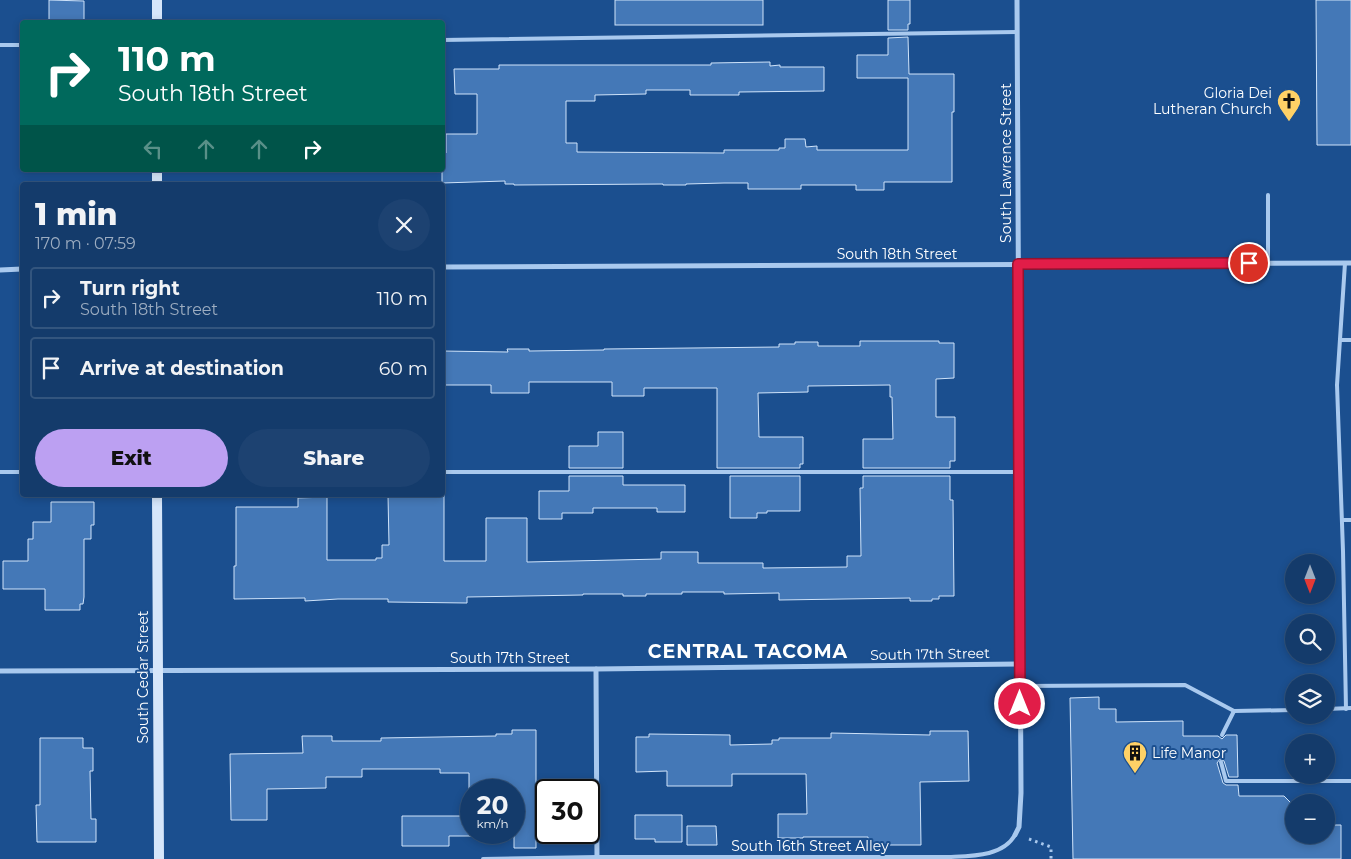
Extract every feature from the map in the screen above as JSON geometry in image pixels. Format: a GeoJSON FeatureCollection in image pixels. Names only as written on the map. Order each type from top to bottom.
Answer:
{"type":"FeatureCollection","features":[{"type":"Feature","properties":{"kind":"main road"},"geometry":{"type":"LineString","coordinates":[[157,0],[157,20]]}},
{"type":"Feature","properties":{"kind":"main road","name":"South Cedar Street"},"geometry":{"type":"LineString","coordinates":[[157,497],[159,859]]}},
{"type":"Feature","properties":{"kind":"street","name":"South Lawrence Street"},"geometry":{"type":"LineString","coordinates":[[1015,835],[1019,827],[1021,793],[1017,0]]}},
{"type":"Feature","properties":{"kind":"street","name":"South 18th Street"},"geometry":{"type":"LineString","coordinates":[[445,267],[1348,263]]}},
{"type":"Feature","properties":{"kind":"street"},"geometry":{"type":"LineString","coordinates":[[0,270],[20,270]]}},
{"type":"Feature","properties":{"kind":"street","name":"South 17th Street"},"geometry":{"type":"LineString","coordinates":[[0,671],[596,669],[1020,664]]}},
{"type":"Feature","properties":{"kind":"street"},"geometry":{"type":"LineString","coordinates":[[596,669],[597,858]]}},
{"type":"Feature","properties":{"kind":"lane"},"geometry":{"type":"LineString","coordinates":[[445,40],[1017,32]]}},
{"type":"Feature","properties":{"kind":"lane"},"geometry":{"type":"LineString","coordinates":[[0,45],[20,45]]}},
{"type":"Feature","properties":{"kind":"lane"},"geometry":{"type":"LineString","coordinates":[[1268,195],[1268,263]]}},
{"type":"Feature","properties":{"kind":"lane"},"geometry":{"type":"LineString","coordinates":[[1335,709],[1348,709],[1337,385],[1348,263]]}},
{"type":"Feature","properties":{"kind":"lane"},"geometry":{"type":"LineString","coordinates":[[1340,340],[1351,340]]}},
{"type":"Feature","properties":{"kind":"lane"},"geometry":{"type":"LineString","coordinates":[[0,472],[20,472]]}},
{"type":"Feature","properties":{"kind":"lane"},"geometry":{"type":"LineString","coordinates":[[445,472],[1019,472]]}},
{"type":"Feature","properties":{"kind":"lane"},"geometry":{"type":"LineString","coordinates":[[1342,520],[1351,520]]}},
{"type":"Feature","properties":{"kind":"lane"},"geometry":{"type":"LineString","coordinates":[[1020,686],[1185,685],[1234,711],[1285,710]]}},
{"type":"Feature","properties":{"kind":"lane"},"geometry":{"type":"LineString","coordinates":[[1222,736],[1234,711]]}},
{"type":"Feature","properties":{"kind":"lane"},"geometry":{"type":"LineString","coordinates":[[1221,762],[1226,781],[1351,780]]}},
{"type":"Feature","properties":{"kind":"lane","name":"South 16th Street Alley"},"geometry":{"type":"LineString","coordinates":[[483,859],[970,857],[991,853],[1006,847],[1015,835]]}},
{"type":"Feature","properties":{"kind":"path"},"geometry":{"type":"LineString","coordinates":[[1015,835],[1051,847],[1051,859]]}},
{"type":"Feature","properties":{"kind":"building"},"geometry":{"type":"Polygon","coordinates":[[[49,0],[84,1],[84,20],[49,20],[49,0]]]}},
{"type":"Feature","properties":{"kind":"building"},"geometry":{"type":"Polygon","coordinates":[[[615,0],[763,0],[763,25],[615,25],[615,0]]]}},
{"type":"Feature","properties":{"kind":"building"},"geometry":{"type":"Polygon","coordinates":[[[888,0],[910,0],[910,24],[908,24],[908,30],[888,30],[888,0]]]}},
{"type":"Feature","properties":{"kind":"building"},"geometry":{"type":"Polygon","coordinates":[[[1316,0],[1351,0],[1351,145],[1317,145],[1316,0]]]}},
{"type":"Feature","properties":{"kind":"building"},"geometry":{"type":"Polygon","coordinates":[[[908,37],[909,74],[954,74],[952,182],[884,182],[884,190],[856,190],[856,185],[801,185],[801,189],[748,189],[748,183],[514,185],[505,184],[505,181],[442,182],[442,172],[445,172],[446,134],[477,134],[477,94],[455,94],[454,69],[499,69],[499,65],[711,65],[711,63],[770,62],[770,66],[780,65],[780,67],[824,67],[824,91],[739,92],[739,95],[690,95],[690,90],[646,90],[646,94],[595,95],[595,101],[566,101],[566,143],[577,143],[577,152],[724,153],[724,150],[779,150],[779,148],[785,148],[785,139],[805,139],[806,147],[817,146],[817,150],[908,150],[908,78],[857,78],[857,55],[888,55],[888,38],[908,37]]]}},
{"type":"Feature","properties":{"kind":"building"},"geometry":{"type":"Polygon","coordinates":[[[860,341],[939,341],[939,343],[954,343],[954,378],[936,379],[936,417],[955,417],[955,461],[950,461],[950,468],[863,468],[863,439],[893,439],[890,385],[808,386],[808,392],[758,393],[759,437],[803,437],[803,464],[800,464],[800,468],[717,468],[717,388],[644,388],[644,396],[612,396],[612,382],[529,382],[529,393],[491,393],[491,385],[445,385],[445,351],[508,352],[507,349],[529,349],[529,351],[779,347],[779,344],[795,344],[795,342],[818,342],[818,346],[860,346],[860,341]]]}},
{"type":"Feature","properties":{"kind":"building"},"geometry":{"type":"Polygon","coordinates":[[[598,432],[623,432],[623,468],[569,468],[569,446],[598,446],[598,432]]]}},
{"type":"Feature","properties":{"kind":"building"},"geometry":{"type":"Polygon","coordinates":[[[569,476],[623,476],[623,485],[685,485],[685,512],[657,512],[657,508],[593,508],[593,513],[562,513],[562,519],[539,519],[539,491],[569,491],[569,476]]]}},
{"type":"Feature","properties":{"kind":"building"},"geometry":{"type":"Polygon","coordinates":[[[730,476],[800,476],[800,511],[767,511],[767,513],[757,513],[757,518],[730,518],[730,476]]]}},
{"type":"Feature","properties":{"kind":"building"},"geometry":{"type":"Polygon","coordinates":[[[863,476],[950,476],[950,500],[953,500],[954,596],[939,596],[939,599],[932,599],[932,601],[910,601],[910,598],[779,600],[779,593],[724,594],[724,592],[682,592],[682,594],[646,594],[646,596],[583,594],[467,597],[467,603],[388,602],[388,599],[305,601],[305,598],[234,599],[236,507],[298,507],[298,498],[327,497],[327,560],[376,560],[376,558],[382,558],[382,545],[389,545],[388,497],[444,497],[444,561],[486,561],[486,518],[527,518],[527,562],[661,559],[661,552],[698,552],[698,563],[763,563],[763,568],[847,567],[847,556],[861,556],[860,488],[863,488],[863,476]]]}},
{"type":"Feature","properties":{"kind":"building"},"geometry":{"type":"Polygon","coordinates":[[[51,502],[94,502],[94,525],[91,525],[91,539],[84,539],[84,597],[83,604],[80,604],[80,610],[45,610],[45,589],[3,589],[3,561],[28,561],[28,539],[33,539],[33,522],[51,522],[51,502]]]}},
{"type":"Feature","properties":{"kind":"building","name":"Life Manor"},"geometry":{"type":"Polygon","coordinates":[[[1099,697],[1099,709],[1116,709],[1116,722],[1183,721],[1183,736],[1218,736],[1222,739],[1226,735],[1237,735],[1238,777],[1229,777],[1224,761],[1220,759],[1217,763],[1223,783],[1226,785],[1238,785],[1239,796],[1284,796],[1285,844],[1335,844],[1335,825],[1341,825],[1341,859],[1073,859],[1070,698],[1099,697]]]}},
{"type":"Feature","properties":{"kind":"building"},"geometry":{"type":"Polygon","coordinates":[[[512,730],[536,730],[536,848],[514,848],[514,844],[525,844],[525,779],[469,779],[469,773],[440,773],[440,769],[362,769],[362,777],[326,777],[326,788],[267,789],[267,820],[231,820],[230,754],[303,753],[302,736],[332,736],[332,741],[381,741],[381,738],[496,736],[496,734],[512,734],[512,730]]]}},
{"type":"Feature","properties":{"kind":"building"},"geometry":{"type":"Polygon","coordinates":[[[930,731],[968,731],[969,781],[920,782],[921,845],[868,845],[868,837],[778,838],[778,814],[807,814],[806,774],[732,774],[732,786],[667,786],[667,771],[636,772],[636,737],[649,737],[649,734],[730,735],[730,745],[772,744],[772,740],[779,740],[779,738],[831,738],[831,733],[930,735],[930,731]]]}},
{"type":"Feature","properties":{"kind":"building"},"geometry":{"type":"Polygon","coordinates":[[[40,738],[83,738],[83,748],[93,748],[93,771],[90,771],[91,819],[96,819],[96,842],[37,842],[36,805],[40,805],[40,738]]]}},
{"type":"Feature","properties":{"kind":"building"},"geometry":{"type":"Polygon","coordinates":[[[635,815],[682,815],[682,842],[655,842],[655,839],[635,839],[635,815]]]}},
{"type":"Feature","properties":{"kind":"building"},"geometry":{"type":"Polygon","coordinates":[[[402,816],[460,816],[460,836],[449,836],[449,846],[402,846],[402,816]]]}},
{"type":"Feature","properties":{"kind":"building"},"geometry":{"type":"Polygon","coordinates":[[[687,826],[716,826],[717,845],[687,845],[687,826]]]}},
{"type":"Feature","properties":{"kind":"place","name":"Gloria Dei Lutheran Church"},"geometry":{"type":"Point","coordinates":[1289,122]}},
{"type":"Feature","properties":{"kind":"place","name":"Life Manor"},"geometry":{"type":"Point","coordinates":[1135,774]}},
{"type":"Feature","properties":{"kind":"district","name":"CENTRAL TACOMA"},"geometry":{"type":"Point","coordinates":[748,651]}},
{"type":"Feature","properties":{"kind":"route"},"geometry":{"type":"LineString","coordinates":[[1020,704],[1018,264],[1249,263]]}}]}
